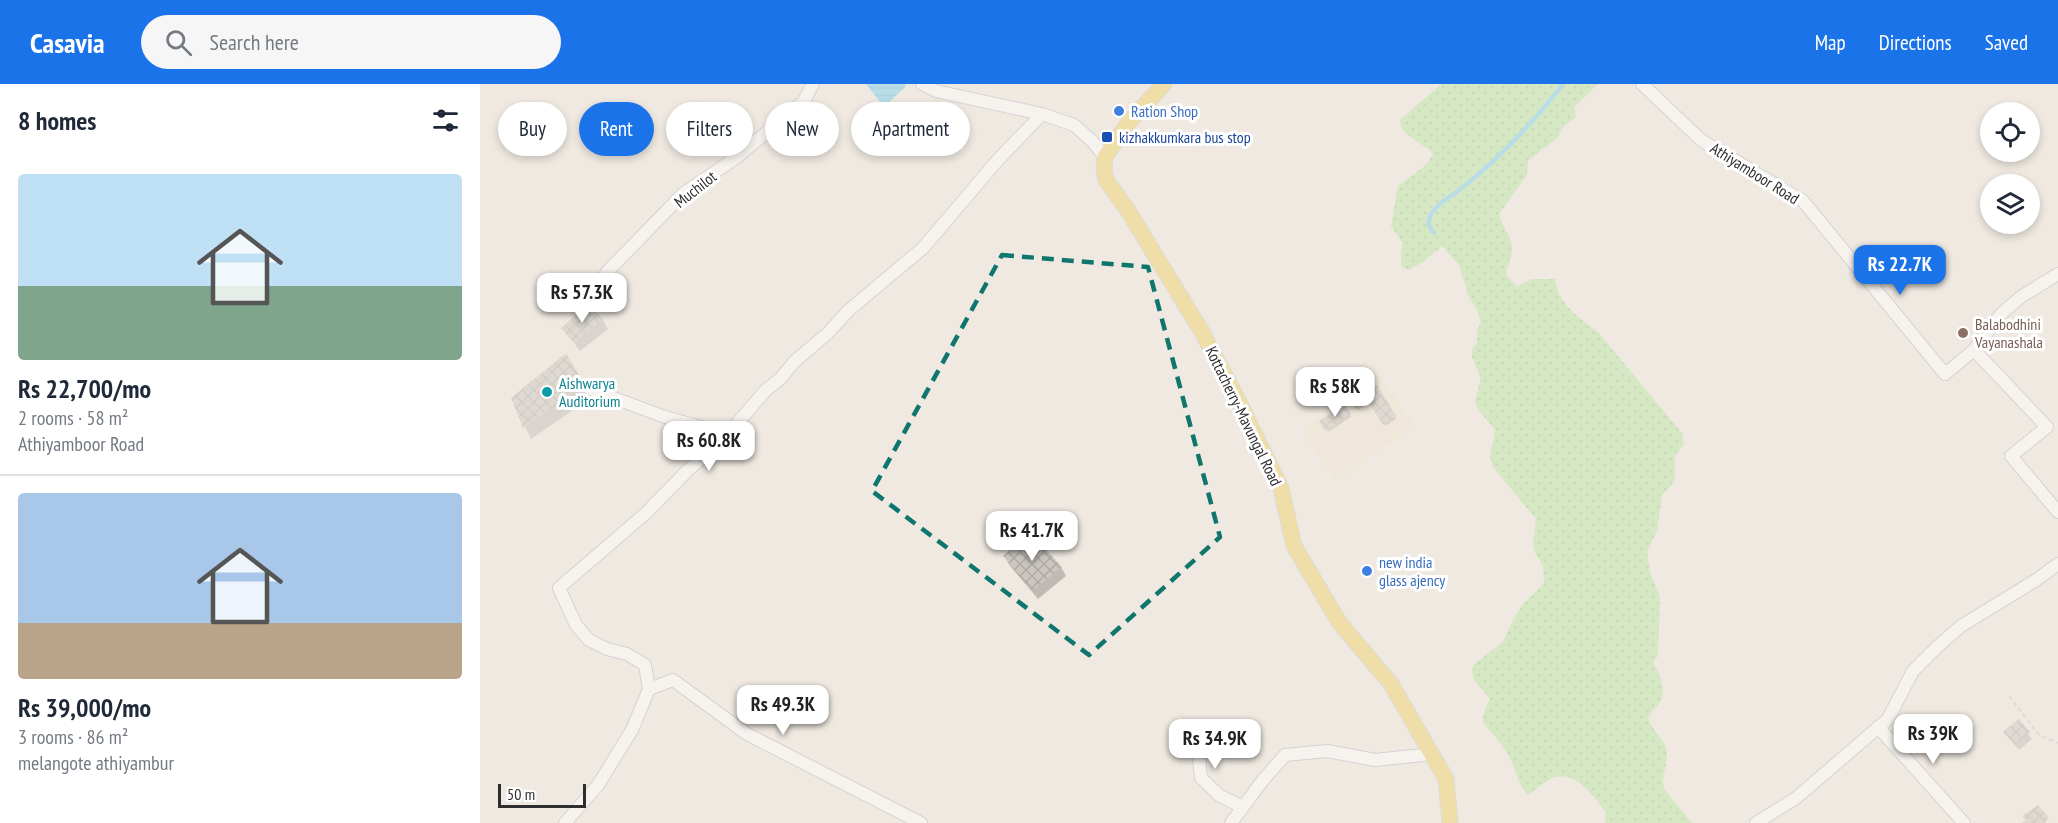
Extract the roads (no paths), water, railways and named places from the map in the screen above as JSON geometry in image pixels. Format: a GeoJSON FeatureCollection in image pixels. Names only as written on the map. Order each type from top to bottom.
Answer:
{"type":"FeatureCollection","features":[{"type":"Feature","properties":{"kind":"main road"},"geometry":{"type":"LineString","coordinates":[[1106,157],[1129,122],[1164,84]]}},
{"type":"Feature","properties":{"kind":"main road","name":"Kottacherry-Mavungal Road"},"geometry":{"type":"LineString","coordinates":[[1106,157],[1104,169],[1106,180],[1127,209],[1202,332],[1281,488],[1294,546],[1339,622],[1391,684],[1446,779],[1450,823]]}},
{"type":"Feature","properties":{"kind":"street","name":"Muchilot"},"geometry":{"type":"LineString","coordinates":[[587,305],[607,272],[684,193],[737,157],[788,115],[804,101],[813,84]]}},
{"type":"Feature","properties":{"kind":"street"},"geometry":{"type":"LineString","coordinates":[[922,84],[936,91],[1042,114],[1074,125],[1106,157]]}},
{"type":"Feature","properties":{"kind":"street","name":"Athiyamboor Road"},"geometry":{"type":"LineString","coordinates":[[1641,84],[1701,140],[1803,201],[1945,374],[1974,350]]}},
{"type":"Feature","properties":{"kind":"street"},"geometry":{"type":"LineString","coordinates":[[565,823],[598,785],[632,730],[649,689],[645,665],[627,654],[608,649],[589,640],[576,625],[559,588],[646,513],[688,470],[722,441],[795,361],[828,333],[849,310],[923,248],[996,162],[1042,114]]}},
{"type":"Feature","properties":{"kind":"street"},"geometry":{"type":"LineString","coordinates":[[2058,274],[2022,296],[2001,314],[1974,350],[2047,427],[2011,456],[2058,512]]}},
{"type":"Feature","properties":{"kind":"street"},"geometry":{"type":"LineString","coordinates":[[590,389],[664,417],[712,430],[722,441]]}},
{"type":"Feature","properties":{"kind":"street"},"geometry":{"type":"LineString","coordinates":[[1756,823],[1796,798],[1888,719],[1912,671],[1961,626],[2058,564]]}},
{"type":"Feature","properties":{"kind":"street"},"geometry":{"type":"LineString","coordinates":[[649,689],[673,680],[747,734],[921,823]]}},
{"type":"Feature","properties":{"kind":"street"},"geometry":{"type":"LineString","coordinates":[[1196,728],[1201,778],[1220,796],[1243,807]]}},
{"type":"Feature","properties":{"kind":"street"},"geometry":{"type":"LineString","coordinates":[[1878,728],[1964,823]]}},
{"type":"Feature","properties":{"kind":"street"},"geometry":{"type":"LineString","coordinates":[[1231,823],[1285,755],[1327,752],[1375,760],[1432,754]]}},
{"type":"Feature","properties":{"kind":"water"},"geometry":{"type":"Polygon","coordinates":[[[866,84],[904,84],[906,86],[889,102],[880,102],[866,84]]]}},
{"type":"Feature","properties":{"kind":"waterway"},"geometry":{"type":"LineString","coordinates":[[1434,233],[1429,222],[1437,207],[1501,154],[1563,84]]}},
{"type":"Feature","properties":{"kind":"place","name":"Ration Shop"},"geometry":{"type":"Point","coordinates":[1119,111]}},
{"type":"Feature","properties":{"kind":"place","name":"kizhakkumkara bus stop"},"geometry":{"type":"Point","coordinates":[1107,137]}},
{"type":"Feature","properties":{"kind":"place","name":"Balabodhini Vayanashala"},"geometry":{"type":"Point","coordinates":[1963,333]}},
{"type":"Feature","properties":{"kind":"place","name":"Aishwarya Auditorium"},"geometry":{"type":"Point","coordinates":[547,392]}},
{"type":"Feature","properties":{"kind":"place","name":"new india glass ajency"},"geometry":{"type":"Point","coordinates":[1367,571]}}]}
